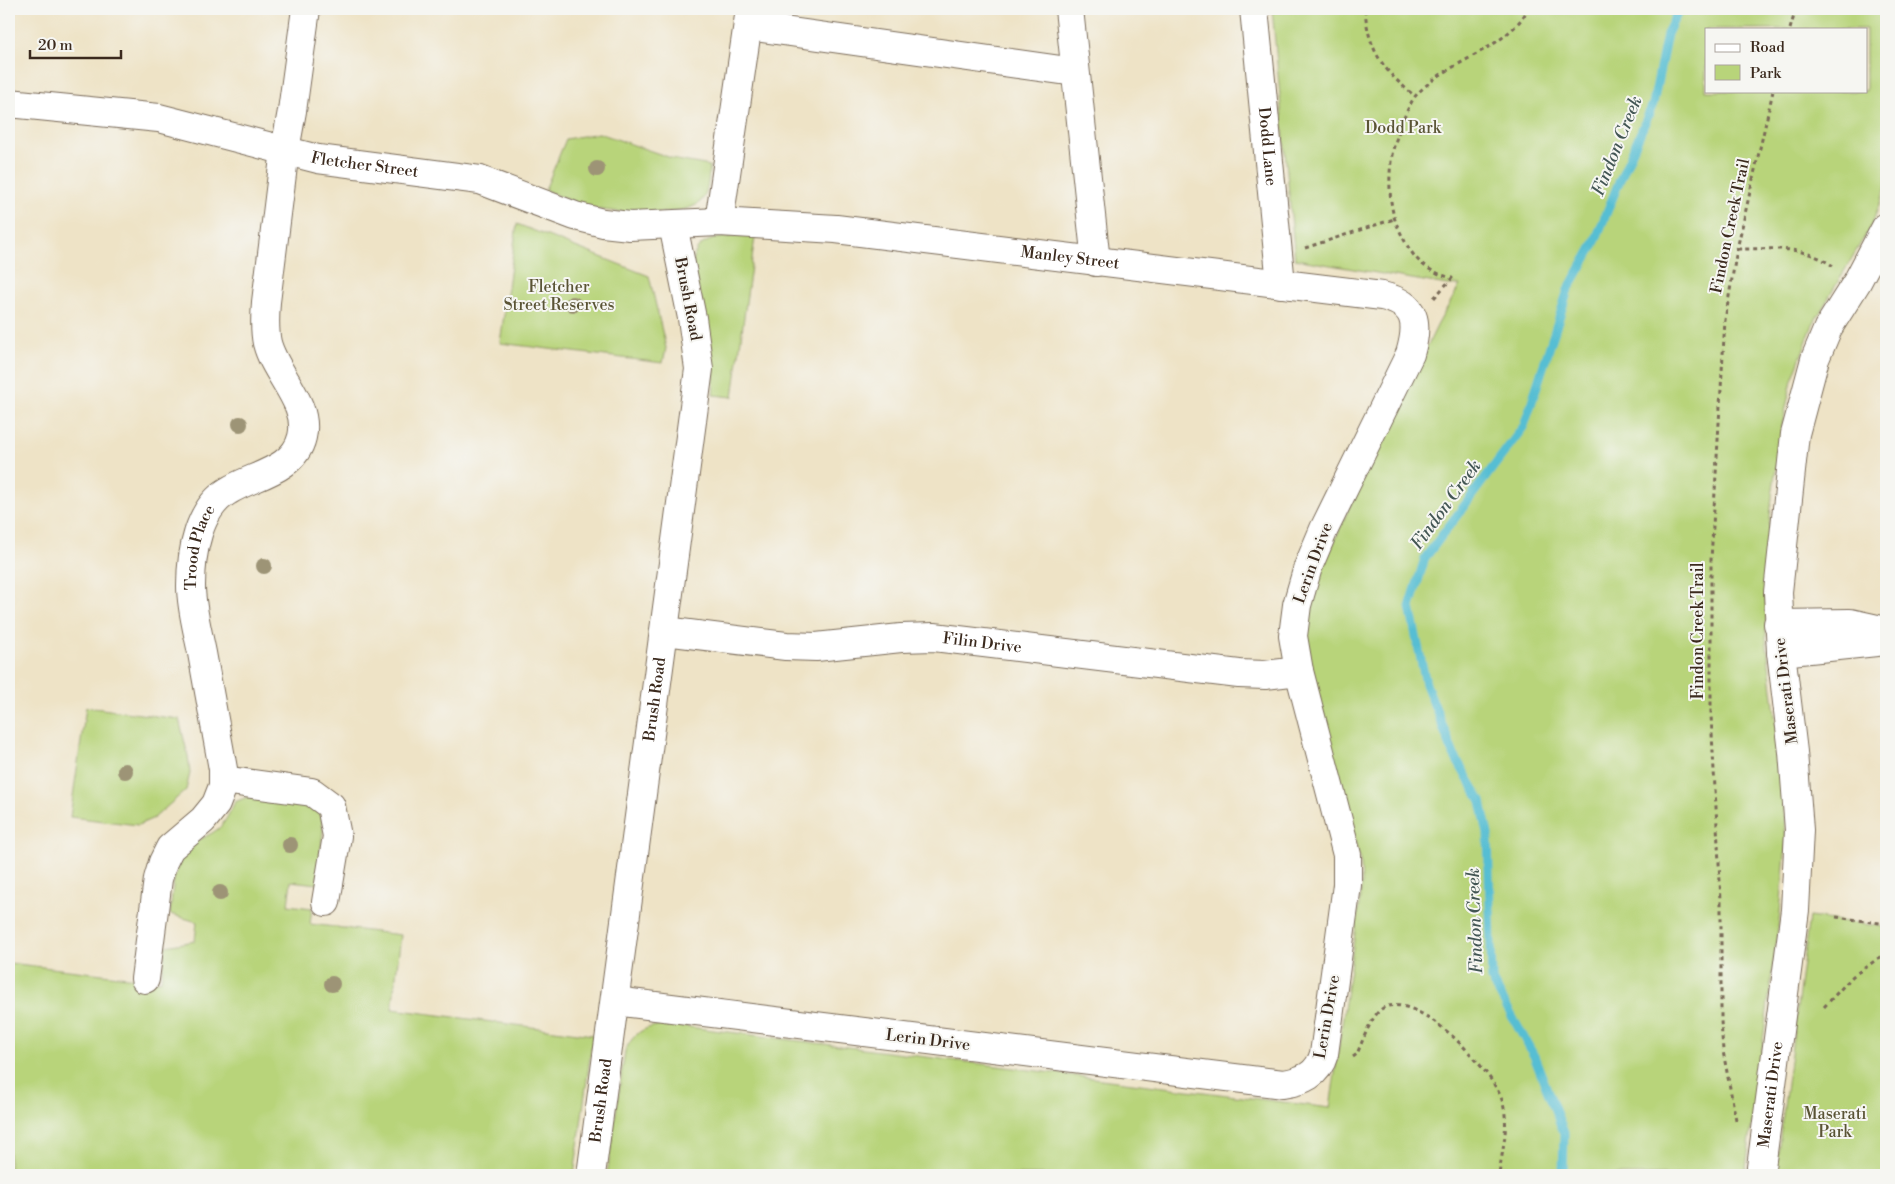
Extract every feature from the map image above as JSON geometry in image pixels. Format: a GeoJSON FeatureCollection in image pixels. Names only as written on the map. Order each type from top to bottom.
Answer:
{"type":"FeatureCollection","features":[{"type":"Feature","properties":{"kind":"street","name":"Trood Place"},"geometry":{"type":"LineString","coordinates":[[145,979],[158,879],[163,862],[170,848],[203,820],[216,804],[223,786],[223,769],[191,588],[192,565],[199,534],[204,520],[216,500],[237,485],[286,462],[299,448],[302,435],[302,418],[296,401],[277,367],[267,344],[265,326],[266,302],[285,150],[306,9]]}},
{"type":"Feature","properties":{"kind":"street"},"geometry":{"type":"LineString","coordinates":[[1069,9],[1096,262]]}},
{"type":"Feature","properties":{"kind":"street","name":"Dodd Lane"},"geometry":{"type":"LineString","coordinates":[[1254,9],[1281,284]]}},
{"type":"Feature","properties":{"kind":"street"},"geometry":{"type":"LineString","coordinates":[[719,222],[749,18],[1075,72]]}},
{"type":"Feature","properties":{"kind":"street","name":"Fletcher Street"},"geometry":{"type":"LineString","coordinates":[[9,103],[160,118],[318,159],[480,180],[575,216],[603,223],[630,226],[719,222]]}},
{"type":"Feature","properties":{"kind":"street","name":"Manley Street"},"geometry":{"type":"LineString","coordinates":[[719,222],[836,229],[1281,284],[1395,300],[1405,305],[1413,316]]}},
{"type":"Feature","properties":{"kind":"street","name":"Brush Road"},"geometry":{"type":"LineString","coordinates":[[591,1175],[699,369],[692,318],[673,225]]}},
{"type":"Feature","properties":{"kind":"street","name":"Maserati Drive"},"geometry":{"type":"LineString","coordinates":[[1760,1175],[1795,910],[1798,870],[1799,830],[1797,796],[1778,624],[1778,592],[1783,533],[1795,434],[1803,398],[1815,359],[1828,328],[1884,238]]}},
{"type":"Feature","properties":{"kind":"street","name":"Lerin Drive"},"geometry":{"type":"LineString","coordinates":[[615,1001],[1282,1084],[1297,1082],[1312,1075],[1322,1058],[1347,885],[1347,855],[1299,671],[1293,636],[1297,605],[1308,567],[1324,529],[1410,354],[1416,327],[1413,316]]}},
{"type":"Feature","properties":{"kind":"street"},"geometry":{"type":"LineString","coordinates":[[1778,624],[1850,623],[1886,631]]}},
{"type":"Feature","properties":{"kind":"street","name":"Filin Drive"},"geometry":{"type":"LineString","coordinates":[[665,630],[786,646],[816,647],[900,638],[934,637],[1239,674],[1265,675],[1299,671]]}},
{"type":"Feature","properties":{"kind":"street"},"geometry":{"type":"LineString","coordinates":[[1781,652],[1886,641]]}},
{"type":"Feature","properties":{"kind":"street"},"geometry":{"type":"LineString","coordinates":[[223,780],[312,792],[331,806],[337,836],[326,902]]}},
{"type":"Feature","properties":{"kind":"path"},"geometry":{"type":"LineString","coordinates":[[1365,9],[1368,32],[1374,52],[1384,68],[1415,96]]}},
{"type":"Feature","properties":{"kind":"path"},"geometry":{"type":"LineString","coordinates":[[1413,316],[1437,296],[1452,278],[1439,275],[1425,268],[1414,256],[1403,239],[1394,218],[1390,179],[1391,156],[1399,130],[1415,96],[1441,74],[1501,39],[1528,9]]}},
{"type":"Feature","properties":{"kind":"path"},"geometry":{"type":"LineString","coordinates":[[1790,28],[1796,9]]}},
{"type":"Feature","properties":{"kind":"path","name":"Findon Creek Trail"},"geometry":{"type":"LineString","coordinates":[[1736,1127],[1734,1106],[1723,1051],[1721,1021],[1721,900],[1711,714],[1711,560],[1725,320],[1737,249],[1772,92]]}},
{"type":"Feature","properties":{"kind":"path"},"geometry":{"type":"LineString","coordinates":[[1278,252],[1294,252],[1394,218]]}},
{"type":"Feature","properties":{"kind":"path"},"geometry":{"type":"LineString","coordinates":[[1737,249],[1806,252],[1823,259],[1857,282]]}},
{"type":"Feature","properties":{"kind":"path"},"geometry":{"type":"LineString","coordinates":[[1836,917],[1886,924]]}},
{"type":"Feature","properties":{"kind":"path"},"geometry":{"type":"LineString","coordinates":[[1824,1007],[1853,976],[1886,953]]}},
{"type":"Feature","properties":{"kind":"path"},"geometry":{"type":"LineString","coordinates":[[1322,1058],[1342,1061],[1357,1054],[1374,1019],[1382,1009],[1392,1006],[1406,1008],[1426,1016],[1448,1030],[1479,1064],[1502,1099],[1506,1120],[1505,1143],[1498,1175]]}},
{"type":"Feature","properties":{"kind":"green space","name":"Dodd Park"},"geometry":{"type":"Polygon","coordinates":[[[1272,9],[1886,9],[1886,187],[1872,224],[1813,324],[1792,380],[1782,426],[1772,496],[1765,572],[1766,638],[1782,776],[1786,841],[1780,913],[1745,1175],[607,1175],[625,1051],[634,1037],[644,1029],[657,1026],[673,1025],[1330,1108],[1362,884],[1361,865],[1310,661],[1307,633],[1309,609],[1319,577],[1349,508],[1438,324],[1460,285],[1447,285],[1295,259],[1272,9]]]}},
{"type":"Feature","properties":{"kind":"green space"},"geometry":{"type":"Polygon","coordinates":[[[599,133],[677,160],[710,166],[708,185],[703,198],[692,207],[679,210],[631,213],[591,208],[545,190],[566,139],[599,133]]]}},
{"type":"Feature","properties":{"kind":"green space","name":"Fletcher Street Reserves"},"geometry":{"type":"Polygon","coordinates":[[[517,224],[649,276],[666,348],[663,363],[500,343],[517,224]]]}},
{"type":"Feature","properties":{"kind":"green space"},"geometry":{"type":"Polygon","coordinates":[[[738,236],[755,237],[733,397],[713,395],[712,347],[693,270],[693,260],[700,246],[706,242],[713,239],[738,236]]]}},
{"type":"Feature","properties":{"kind":"green space"},"geometry":{"type":"Polygon","coordinates":[[[86,707],[179,719],[190,773],[186,790],[154,818],[138,825],[70,817],[86,707]]]}},
{"type":"Feature","properties":{"kind":"green space"},"geometry":{"type":"Polygon","coordinates":[[[247,797],[295,802],[321,814],[323,830],[317,884],[291,881],[288,905],[312,908],[310,924],[401,935],[392,1009],[593,1035],[574,1175],[9,1175],[9,963],[161,981],[166,946],[195,941],[197,922],[170,914],[177,868],[185,852],[198,840],[221,826],[235,802],[247,797]]]}},
{"type":"Feature","properties":{"kind":"green space","name":"Maserati Park"},"geometry":{"type":"Polygon","coordinates":[[[1809,917],[1886,927],[1886,1175],[1775,1175],[1809,917]]]}},
{"type":"Feature","properties":{"kind":"waterway","name":"Findon Creek"},"geometry":{"type":"LineString","coordinates":[[1563,1175],[1564,1133],[1534,1056],[1492,980],[1488,834],[1481,801],[1454,755],[1426,684],[1410,607],[1425,558],[1524,426],[1568,290],[1594,244],[1653,104],[1667,34],[1679,9]]}}]}
